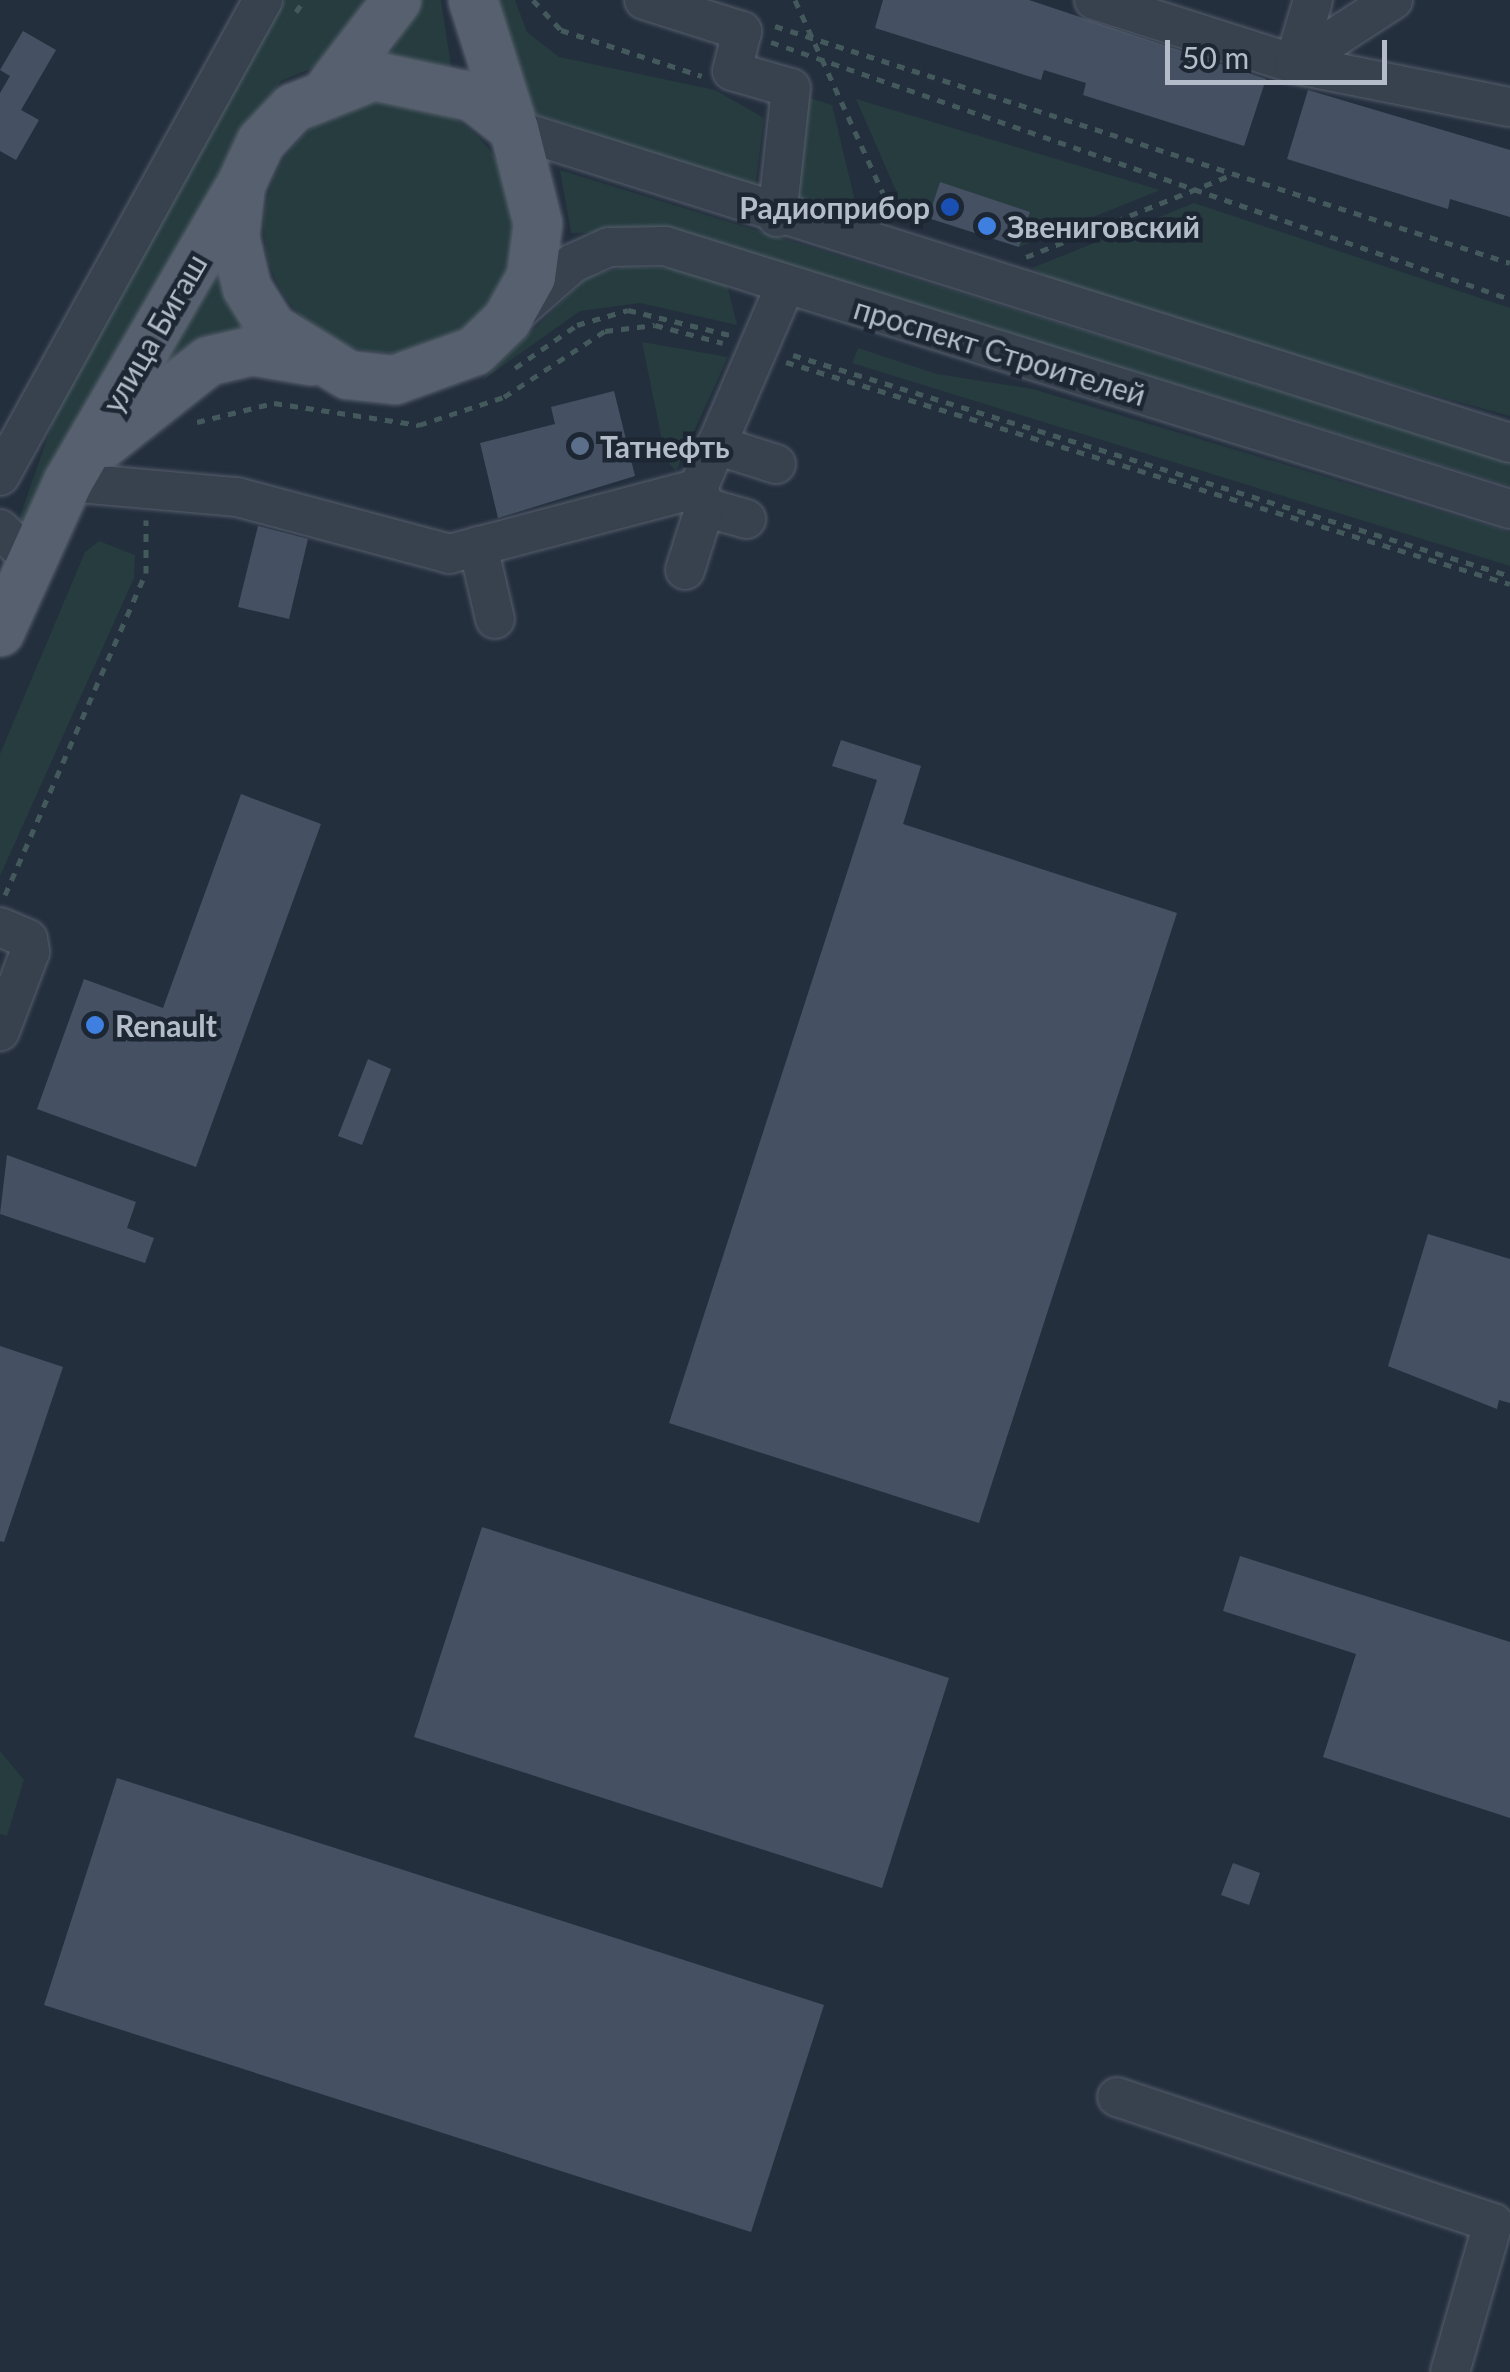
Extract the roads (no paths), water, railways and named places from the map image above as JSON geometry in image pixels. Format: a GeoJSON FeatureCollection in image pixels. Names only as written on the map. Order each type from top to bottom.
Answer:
{"type":"FeatureCollection","features":[{"type":"Feature","properties":{"kind":"main road"},"geometry":{"type":"LineString","coordinates":[[398,0],[331,86],[261,142],[241,185],[235,236],[247,288],[272,328],[348,375],[436,372],[508,320],[531,276],[538,224],[514,129],[473,0]]}},
{"type":"Feature","properties":{"kind":"main road"},"geometry":{"type":"LineString","coordinates":[[331,86],[413,78],[473,97],[514,129]]}},
{"type":"Feature","properties":{"kind":"main road","name":"улица Бигаш"},"geometry":{"type":"LineString","coordinates":[[68,482],[241,185]]}},
{"type":"Feature","properties":{"kind":"main road","name":"улица Бигаш"},"geometry":{"type":"LineString","coordinates":[[0,632],[16,544],[118,430],[210,360],[292,353],[348,375]]}},
{"type":"Feature","properties":{"kind":"street"},"geometry":{"type":"LineString","coordinates":[[0,476],[263,0]]}},
{"type":"Feature","properties":{"kind":"street"},"geometry":{"type":"LineString","coordinates":[[644,0],[753,18],[732,70],[792,88],[777,217]]}},
{"type":"Feature","properties":{"kind":"street"},"geometry":{"type":"LineString","coordinates":[[1094,0],[1294,64],[1510,107]]}},
{"type":"Feature","properties":{"kind":"street"},"geometry":{"type":"LineString","coordinates":[[1294,64],[1314,0]]}},
{"type":"Feature","properties":{"kind":"street"},"geometry":{"type":"LineString","coordinates":[[1294,64],[1392,0]]}},
{"type":"Feature","properties":{"kind":"street","name":"проспект Строителей"},"geometry":{"type":"LineString","coordinates":[[514,129],[777,217],[1510,443]]}},
{"type":"Feature","properties":{"kind":"street","name":"проспект Строителей"},"geometry":{"type":"LineString","coordinates":[[508,320],[573,263],[609,247],[665,246],[1510,509]]}},
{"type":"Feature","properties":{"kind":"street"},"geometry":{"type":"LineString","coordinates":[[685,570],[716,445],[786,284]]}},
{"type":"Feature","properties":{"kind":"street"},"geometry":{"type":"LineString","coordinates":[[716,445],[776,464]]}},
{"type":"Feature","properties":{"kind":"street"},"geometry":{"type":"LineString","coordinates":[[68,482],[146,483],[236,497],[448,554],[701,497],[746,520]]}},
{"type":"Feature","properties":{"kind":"street"},"geometry":{"type":"LineString","coordinates":[[478,546],[495,619]]}},
{"type":"Feature","properties":{"kind":"street"},"geometry":{"type":"LineString","coordinates":[[0,927],[28,939],[30,952],[0,1032]]}},
{"type":"Feature","properties":{"kind":"street"},"geometry":{"type":"LineString","coordinates":[[1117,2097],[1494,2223],[1450,2372]]}},
{"type":"Feature","properties":{"kind":"place","name":"Радиоприбор"},"geometry":{"type":"Point","coordinates":[950,207]}},
{"type":"Feature","properties":{"kind":"place","name":"Звениговский"},"geometry":{"type":"Point","coordinates":[987,226]}},
{"type":"Feature","properties":{"kind":"place","name":"Татнефть"},"geometry":{"type":"Point","coordinates":[580,446]}},
{"type":"Feature","properties":{"kind":"place","name":"Renault"},"geometry":{"type":"Point","coordinates":[95,1025]}}]}
